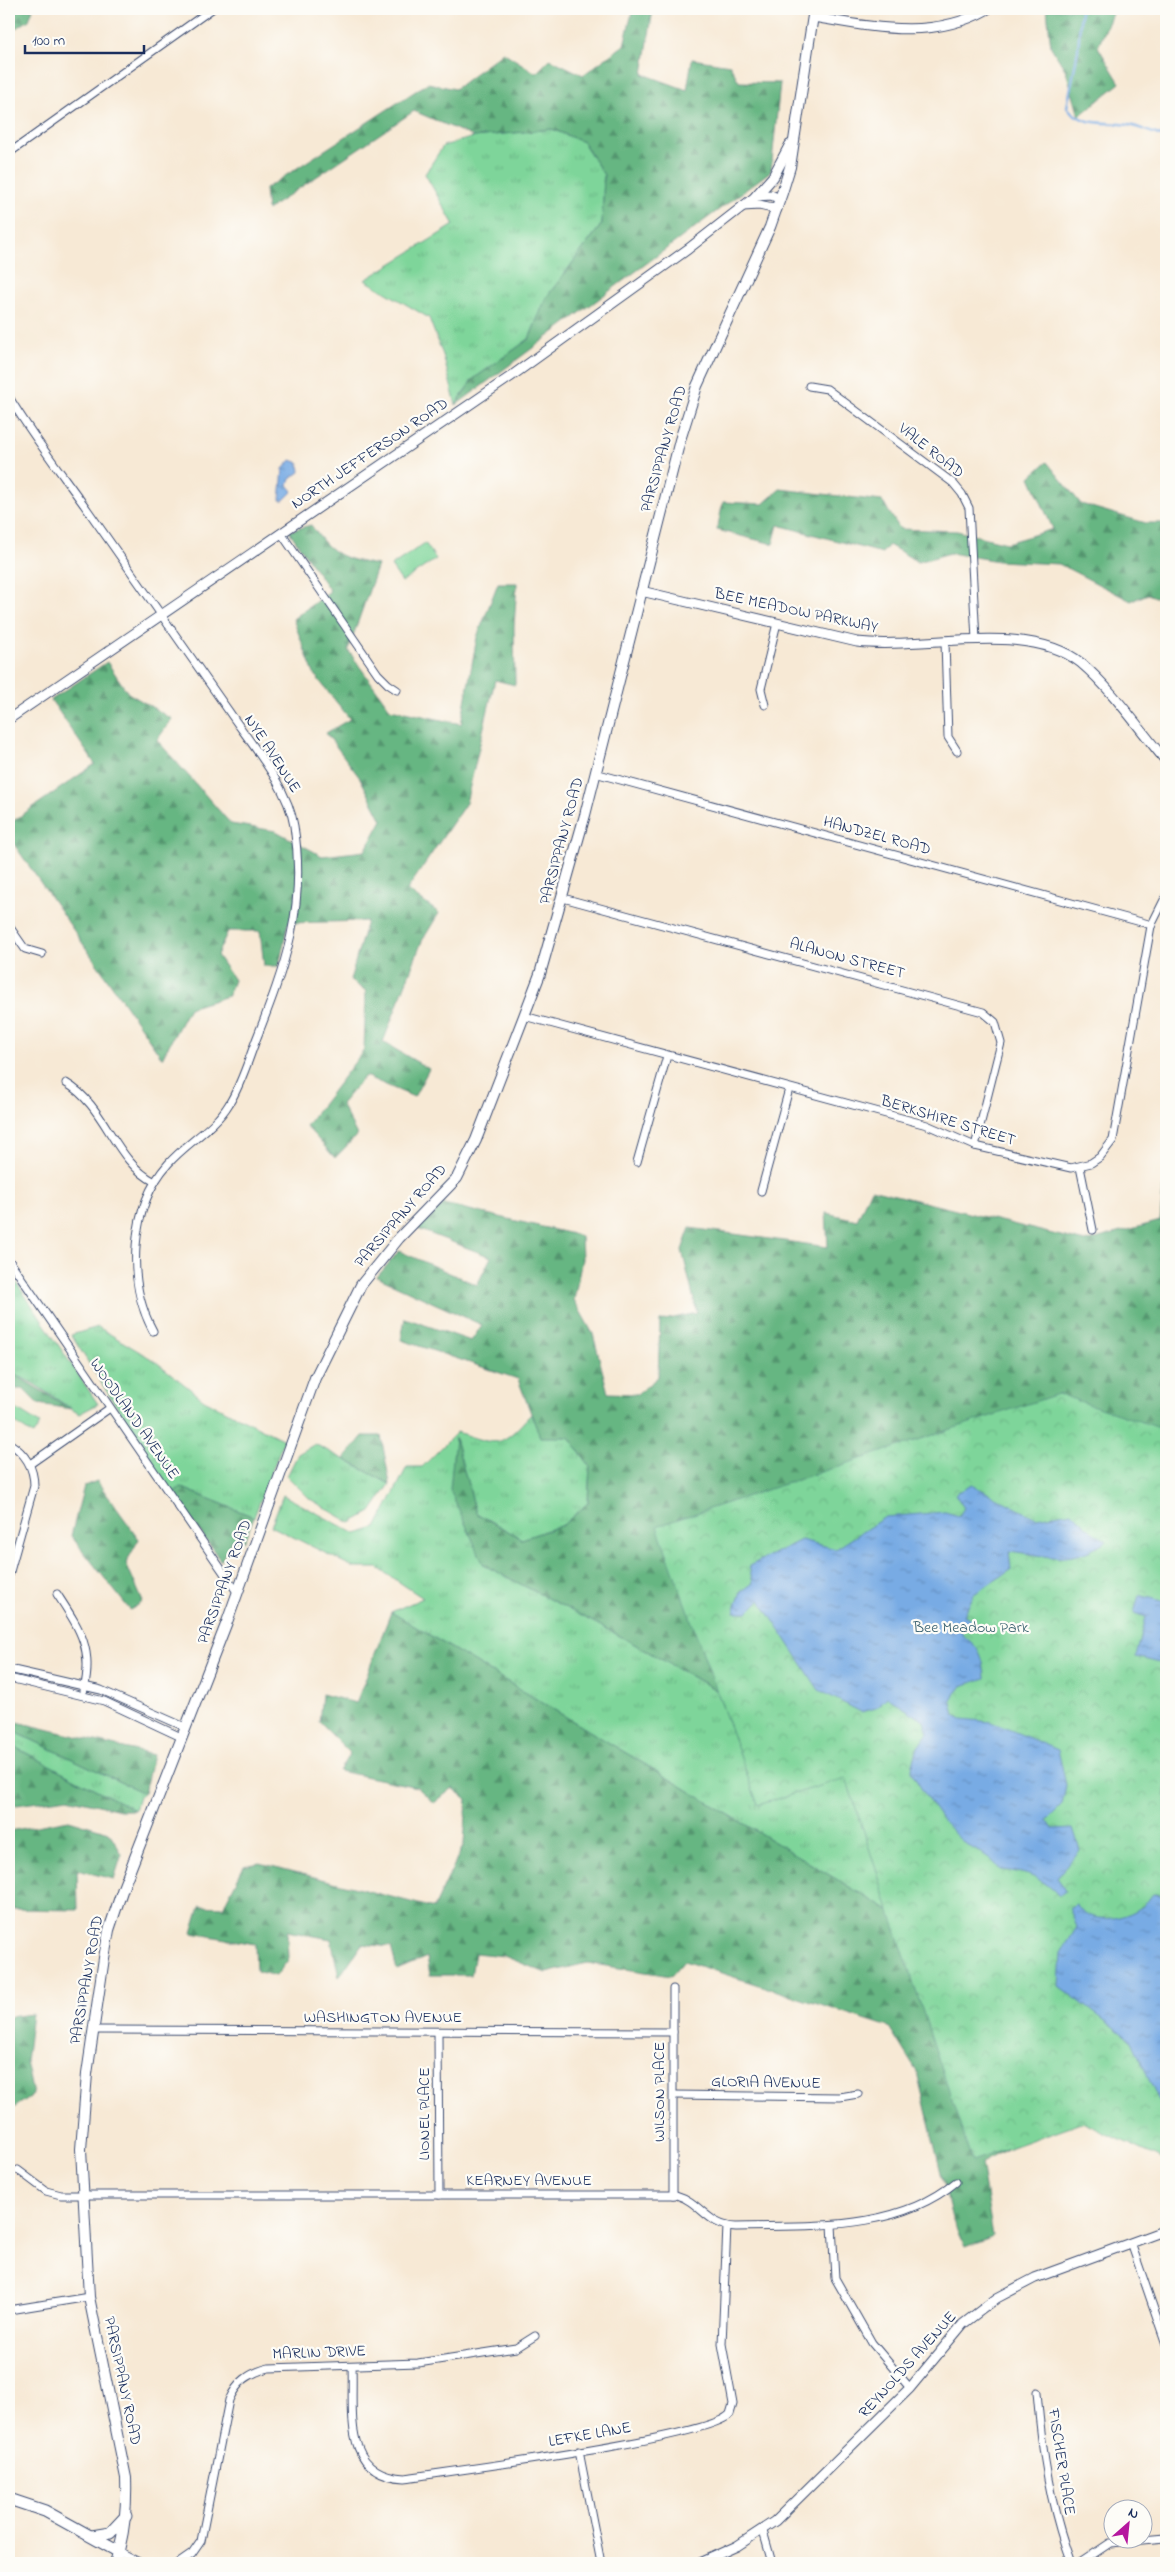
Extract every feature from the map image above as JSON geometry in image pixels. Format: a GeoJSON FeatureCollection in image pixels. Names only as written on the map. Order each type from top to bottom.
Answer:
{"type":"FeatureCollection","features":[{"type":"Feature","properties":{"kind":"main road","name":"PARSIPPANY ROAD"},"geometry":{"type":"LineString","coordinates":[[117,2558],[126,2516],[124,2462],[89,2297],[82,2194],[83,2110],[109,1930],[114,1912],[237,1592],[315,1378],[349,1308],[373,1268],[457,1178],[476,1140],[524,1016],[563,898],[668,480],[697,386],[779,204],[790,167],[813,13]]}},
{"type":"Feature","properties":{"kind":"main road"},"geometry":{"type":"LineString","coordinates":[[756,196],[778,169],[795,130]]}},
{"type":"Feature","properties":{"kind":"main road"},"geometry":{"type":"LineString","coordinates":[[9,2500],[45,2511],[92,2536],[117,2558]]}},
{"type":"Feature","properties":{"kind":"main road"},"geometry":{"type":"LineString","coordinates":[[92,2536],[110,2534],[126,2516]]}},
{"type":"Feature","properties":{"kind":"street"},"geometry":{"type":"LineString","coordinates":[[9,153],[212,9]]}},
{"type":"Feature","properties":{"kind":"street"},"geometry":{"type":"LineString","coordinates":[[813,13],[883,29],[919,30],[962,21],[988,9]]}},
{"type":"Feature","properties":{"kind":"street"},"geometry":{"type":"LineString","coordinates":[[756,196],[771,195],[779,204]]}},
{"type":"Feature","properties":{"kind":"street","name":"NORTH JEFFERSON ROAD"},"geometry":{"type":"LineString","coordinates":[[9,719],[510,377],[756,196]]}},
{"type":"Feature","properties":{"kind":"street"},"geometry":{"type":"LineString","coordinates":[[743,206],[779,204]]}},
{"type":"Feature","properties":{"kind":"street","name":"VALE ROAD"},"geometry":{"type":"LineString","coordinates":[[809,386],[827,389],[953,483],[962,494],[969,508],[976,640]]}},
{"type":"Feature","properties":{"kind":"street","name":"NYE AVENUE"},"geometry":{"type":"LineString","coordinates":[[9,397],[281,789],[294,824],[298,860],[297,910],[288,955],[235,1092],[230,1104],[209,1129],[181,1151],[155,1182],[140,1214],[136,1249],[143,1309],[153,1331]]}},
{"type":"Feature","properties":{"kind":"street"},"geometry":{"type":"LineString","coordinates":[[281,533],[378,674],[397,690]]}},
{"type":"Feature","properties":{"kind":"street","name":"BEE MEADOW PARKWAY"},"geometry":{"type":"LineString","coordinates":[[640,591],[857,642],[883,645],[976,640],[1026,640],[1057,650],[1072,657],[1092,674],[1166,761]]}},
{"type":"Feature","properties":{"kind":"street"},"geometry":{"type":"LineString","coordinates":[[766,705],[761,689],[777,623]]}},
{"type":"Feature","properties":{"kind":"street"},"geometry":{"type":"LineString","coordinates":[[945,642],[944,671],[948,737],[957,751]]}},
{"type":"Feature","properties":{"kind":"street","name":"HANDZEL ROAD"},"geometry":{"type":"LineString","coordinates":[[595,773],[1152,925]]}},
{"type":"Feature","properties":{"kind":"street","name":"BERKSHIRE STREET"},"geometry":{"type":"LineString","coordinates":[[524,1016],[927,1126],[975,1146],[1057,1167],[1080,1167],[1104,1154],[1114,1135],[1152,925],[1156,913],[1166,896]]}},
{"type":"Feature","properties":{"kind":"street","name":"ALANON STREET"},"geometry":{"type":"LineString","coordinates":[[563,898],[983,1012],[995,1022],[1001,1043],[975,1146]]}},
{"type":"Feature","properties":{"kind":"street"},"geometry":{"type":"LineString","coordinates":[[9,926],[25,949],[42,954]]}},
{"type":"Feature","properties":{"kind":"street"},"geometry":{"type":"LineString","coordinates":[[637,1162],[667,1056]]}},
{"type":"Feature","properties":{"kind":"street"},"geometry":{"type":"LineString","coordinates":[[66,1083],[85,1097],[136,1170],[155,1182]]}},
{"type":"Feature","properties":{"kind":"street"},"geometry":{"type":"LineString","coordinates":[[761,1191],[789,1089]]}},
{"type":"Feature","properties":{"kind":"street"},"geometry":{"type":"LineString","coordinates":[[1080,1167],[1093,1230]]}},
{"type":"Feature","properties":{"kind":"street","name":"WOODLAND AVENUE"},"geometry":{"type":"LineString","coordinates":[[9,1260],[237,1592]]}},
{"type":"Feature","properties":{"kind":"street"},"geometry":{"type":"LineString","coordinates":[[30,1464],[110,1408]]}},
{"type":"Feature","properties":{"kind":"street"},"geometry":{"type":"LineString","coordinates":[[9,1443],[22,1453],[30,1464],[34,1478],[33,1494],[9,1575]]}},
{"type":"Feature","properties":{"kind":"street"},"geometry":{"type":"LineString","coordinates":[[57,1594],[75,1622],[88,1654],[83,1695]]}},
{"type":"Feature","properties":{"kind":"street"},"geometry":{"type":"LineString","coordinates":[[12,1670],[115,1695],[183,1732],[115,1705],[83,1695],[12,1678],[12,1670]]}},
{"type":"Feature","properties":{"kind":"street","name":"WILSON PLACE"},"geometry":{"type":"LineString","coordinates":[[673,1989],[673,2195]]}},
{"type":"Feature","properties":{"kind":"street","name":"WASHINGTON AVENUE"},"geometry":{"type":"LineString","coordinates":[[94,2030],[673,2032]]}},
{"type":"Feature","properties":{"kind":"street","name":"LIONEL PLACE"},"geometry":{"type":"LineString","coordinates":[[438,2032],[438,2195]]}},
{"type":"Feature","properties":{"kind":"street","name":"GLORIA AVENUE"},"geometry":{"type":"LineString","coordinates":[[674,2096],[840,2097],[858,2094]]}},
{"type":"Feature","properties":{"kind":"street","name":"KEARNEY AVENUE"},"geometry":{"type":"LineString","coordinates":[[18,2170],[46,2191],[61,2195],[673,2195],[686,2198],[714,2222],[727,2226],[861,2222],[938,2197],[956,2182]]}},
{"type":"Feature","properties":{"kind":"street"},"geometry":{"type":"LineString","coordinates":[[832,2224],[835,2278],[872,2343],[910,2388]]}},
{"type":"Feature","properties":{"kind":"street","name":"LEFKE LANE"},"geometry":{"type":"LineString","coordinates":[[352,2366],[357,2449],[365,2462],[383,2474],[404,2478],[660,2437],[718,2422],[730,2414],[733,2404],[722,2344],[727,2226]]}},
{"type":"Feature","properties":{"kind":"street","name":"REYNOLDS AVENUE"},"geometry":{"type":"LineString","coordinates":[[699,2563],[763,2531],[798,2502],[910,2388],[963,2324],[997,2298],[1036,2278],[1166,2230]]}},
{"type":"Feature","properties":{"kind":"street"},"geometry":{"type":"LineString","coordinates":[[1131,2243],[1166,2344]]}},
{"type":"Feature","properties":{"kind":"street"},"geometry":{"type":"LineString","coordinates":[[9,2310],[89,2297]]}},
{"type":"Feature","properties":{"kind":"street","name":"MARLIN DRIVE"},"geometry":{"type":"LineString","coordinates":[[179,2563],[192,2554],[203,2535],[228,2407],[234,2390],[240,2382],[254,2373],[269,2368],[418,2363],[516,2348],[535,2336]]}},
{"type":"Feature","properties":{"kind":"street","name":"FISCHER PLACE"},"geometry":{"type":"LineString","coordinates":[[1037,2392],[1046,2473],[1056,2523],[1071,2563]]}},
{"type":"Feature","properties":{"kind":"street"},"geometry":{"type":"LineString","coordinates":[[579,2451],[601,2563]]}},
{"type":"Feature","properties":{"kind":"street"},"geometry":{"type":"LineString","coordinates":[[763,2531],[772,2563]]}},
{"type":"Feature","properties":{"kind":"street"},"geometry":{"type":"LineString","coordinates":[[1080,2563],[1110,2543],[1166,2538]]}},
{"type":"Feature","properties":{"kind":"street"},"geometry":{"type":"LineString","coordinates":[[117,2558],[141,2563]]}},
{"type":"Feature","properties":{"kind":"green space"},"geometry":{"type":"Polygon","coordinates":[[[9,9],[33,9],[29,20],[9,33],[9,9]]]}},
{"type":"Feature","properties":{"kind":"green space"},"geometry":{"type":"Polygon","coordinates":[[[633,9],[653,9],[643,74],[687,90],[692,59],[730,65],[739,82],[780,83],[771,171],[456,405],[472,380],[529,339],[546,298],[602,224],[604,175],[583,142],[552,129],[474,137],[414,111],[267,210],[265,189],[428,83],[455,89],[503,52],[536,73],[550,59],[583,75],[624,45],[633,9]]]}},
{"type":"Feature","properties":{"kind":"green space"},"geometry":{"type":"Polygon","coordinates":[[[1047,9],[1114,9],[1098,47],[1120,83],[1079,116],[1066,71],[1051,47],[1047,9]]]}},
{"type":"Feature","properties":{"kind":"green space"},"geometry":{"type":"Polygon","coordinates":[[[552,129],[583,142],[604,175],[602,224],[546,298],[529,339],[472,380],[456,405],[443,355],[429,318],[365,280],[454,225],[425,174],[443,146],[474,137],[552,129]]]}},
{"type":"Feature","properties":{"kind":"green space"},"geometry":{"type":"Polygon","coordinates":[[[1047,462],[1081,504],[1146,523],[1166,523],[1166,602],[1148,594],[1131,601],[1059,564],[998,561],[950,553],[918,562],[889,545],[882,553],[778,525],[773,544],[717,530],[723,502],[763,504],[780,489],[882,501],[900,529],[957,531],[1007,543],[1053,529],[1030,477],[1047,462]]]}},
{"type":"Feature","properties":{"kind":"green space"},"geometry":{"type":"Polygon","coordinates":[[[311,525],[332,550],[356,561],[378,565],[348,650],[390,709],[461,724],[477,637],[498,583],[517,583],[514,627],[515,685],[495,680],[466,803],[407,890],[439,913],[422,941],[383,1042],[429,1069],[414,1097],[365,1076],[341,1104],[357,1135],[335,1158],[306,1126],[364,1050],[366,991],[350,980],[367,921],[288,923],[279,966],[264,966],[260,931],[228,931],[217,955],[234,980],[228,996],[189,1008],[162,1058],[9,837],[9,824],[95,764],[51,700],[107,662],[128,693],[172,719],[157,740],[231,824],[276,831],[322,856],[365,851],[382,820],[360,778],[326,733],[350,719],[314,674],[293,619],[330,591],[289,531],[311,525]]]}},
{"type":"Feature","properties":{"kind":"green space"},"geometry":{"type":"Polygon","coordinates":[[[425,543],[436,559],[402,582],[391,566],[425,543]]]}},
{"type":"Feature","properties":{"kind":"green space"},"geometry":{"type":"Polygon","coordinates":[[[1166,1181],[1166,1571],[958,1836],[716,1690],[620,1636],[484,1565],[450,1490],[455,1438],[476,1513],[522,1539],[563,1525],[588,1503],[590,1466],[569,1437],[540,1437],[518,1379],[401,1340],[405,1318],[471,1341],[482,1325],[377,1277],[399,1251],[477,1285],[491,1257],[418,1229],[444,1204],[581,1236],[582,1259],[574,1300],[593,1334],[608,1393],[637,1394],[658,1377],[660,1321],[697,1313],[682,1250],[690,1228],[828,1247],[826,1213],[857,1220],[871,1189],[1085,1242],[1160,1221],[1163,1188],[1166,1181]]]}},
{"type":"Feature","properties":{"kind":"green space"},"geometry":{"type":"Polygon","coordinates":[[[16,1282],[98,1404],[79,1414],[34,1384],[9,1371],[9,1286],[16,1282]]]}},
{"type":"Feature","properties":{"kind":"green space"},"geometry":{"type":"Polygon","coordinates":[[[98,1327],[155,1361],[204,1400],[284,1440],[254,1517],[180,1487],[172,1494],[71,1335],[98,1327]]]}},
{"type":"Feature","properties":{"kind":"green space"},"geometry":{"type":"Polygon","coordinates":[[[9,1371],[71,1409],[38,1404],[23,1389],[9,1389],[9,1371]]]}},
{"type":"Feature","properties":{"kind":"green space","name":"Bee Meadow Park"},"geometry":{"type":"Polygon","coordinates":[[[1058,1394],[1166,1430],[1166,2161],[1082,2122],[972,2161],[846,1778],[758,1805],[657,1526],[1058,1394]]]}},
{"type":"Feature","properties":{"kind":"green space"},"geometry":{"type":"Polygon","coordinates":[[[16,1409],[40,1424],[33,1435],[9,1419],[16,1409]]]}},
{"type":"Feature","properties":{"kind":"green space"},"geometry":{"type":"Polygon","coordinates":[[[531,1414],[540,1436],[569,1437],[590,1466],[588,1503],[563,1525],[522,1539],[476,1513],[455,1440],[484,1565],[620,1636],[716,1690],[958,1836],[989,1965],[886,1909],[391,1612],[423,1598],[378,1568],[355,1568],[271,1526],[283,1495],[356,1534],[376,1528],[407,1467],[422,1467],[457,1432],[491,1442],[499,1441],[513,1433],[531,1414]]]}},
{"type":"Feature","properties":{"kind":"green space"},"geometry":{"type":"Polygon","coordinates":[[[363,1436],[381,1436],[390,1484],[344,1459],[363,1436]]]}},
{"type":"Feature","properties":{"kind":"green space"},"geometry":{"type":"Polygon","coordinates":[[[315,1444],[390,1484],[371,1512],[351,1523],[310,1499],[287,1476],[298,1454],[315,1444]]]}},
{"type":"Feature","properties":{"kind":"green space"},"geometry":{"type":"Polygon","coordinates":[[[97,1481],[139,1539],[126,1563],[143,1602],[130,1610],[71,1536],[84,1486],[97,1481]]]}},
{"type":"Feature","properties":{"kind":"green space"},"geometry":{"type":"Polygon","coordinates":[[[180,1487],[254,1517],[244,1541],[232,1540],[221,1561],[173,1494],[180,1487]]]}},
{"type":"Feature","properties":{"kind":"green space"},"geometry":{"type":"Polygon","coordinates":[[[391,1612],[886,1909],[989,1965],[1074,2111],[1049,2127],[981,2163],[993,2236],[965,2247],[952,2219],[917,2072],[889,2027],[684,1961],[671,1976],[587,1963],[546,1973],[504,1956],[475,1953],[471,1975],[430,1975],[427,1957],[397,1970],[391,1947],[362,1944],[339,1977],[331,1939],[287,1931],[288,1960],[276,1976],[256,1971],[255,1944],[192,1933],[200,1906],[223,1907],[244,1866],[260,1863],[434,1908],[464,1844],[467,1799],[453,1788],[434,1803],[417,1787],[339,1771],[350,1753],[319,1722],[322,1694],[356,1703],[391,1612]]]}},
{"type":"Feature","properties":{"kind":"green space"},"geometry":{"type":"Polygon","coordinates":[[[9,1720],[153,1755],[144,1793],[9,1729],[9,1720]]]}},
{"type":"Feature","properties":{"kind":"green space"},"geometry":{"type":"Polygon","coordinates":[[[9,1729],[144,1793],[139,1797],[135,1810],[9,1744],[9,1729]]]}},
{"type":"Feature","properties":{"kind":"green space"},"geometry":{"type":"Polygon","coordinates":[[[9,1744],[135,1810],[120,1810],[68,1798],[9,1806],[9,1744]]]}},
{"type":"Feature","properties":{"kind":"green space"},"geometry":{"type":"Polygon","coordinates":[[[69,1820],[109,1832],[122,1854],[114,1879],[77,1870],[78,1910],[9,1909],[9,1831],[69,1820]]]}},
{"type":"Feature","properties":{"kind":"green space"},"geometry":{"type":"Polygon","coordinates":[[[32,2014],[26,2061],[33,2095],[15,2107],[9,2107],[9,2017],[32,2014]]]}},
{"type":"Feature","properties":{"kind":"water"},"geometry":{"type":"Polygon","coordinates":[[[291,460],[299,463],[300,472],[290,479],[288,485],[293,491],[284,500],[280,500],[283,469],[291,460]]]}},
{"type":"Feature","properties":{"kind":"water"},"geometry":{"type":"Polygon","coordinates":[[[972,1485],[1036,1518],[1072,1512],[1091,1531],[1107,1541],[1081,1554],[1070,1556],[1048,1557],[1009,1551],[1011,1570],[974,1594],[964,1615],[973,1620],[972,1628],[962,1628],[962,1635],[977,1648],[982,1658],[985,1678],[962,1686],[951,1699],[955,1715],[962,1719],[991,1722],[1058,1750],[1066,1785],[1062,1805],[1047,1820],[1053,1829],[1073,1828],[1080,1850],[1057,1877],[1065,1891],[1059,1896],[1040,1880],[1017,1872],[1000,1870],[988,1857],[958,1838],[943,1820],[911,1772],[918,1747],[928,1733],[924,1721],[887,1697],[876,1708],[861,1712],[819,1690],[760,1600],[748,1612],[734,1612],[741,1592],[753,1583],[749,1566],[801,1540],[836,1549],[885,1517],[945,1512],[959,1516],[964,1508],[955,1494],[972,1485]]]}},
{"type":"Feature","properties":{"kind":"water"},"geometry":{"type":"Polygon","coordinates":[[[1139,1595],[1166,1602],[1166,1612],[1158,1643],[1166,1645],[1164,1664],[1136,1657],[1146,1617],[1134,1613],[1139,1595]]]}},
{"type":"Feature","properties":{"kind":"water"},"geometry":{"type":"Polygon","coordinates":[[[1153,1894],[1166,1896],[1166,2107],[1160,2103],[1132,2041],[1059,1986],[1061,1953],[1077,1927],[1069,1908],[1075,1904],[1081,1911],[1098,1918],[1117,1917],[1126,1915],[1143,1906],[1153,1894]]]}},
{"type":"Feature","properties":{"kind":"waterway"},"geometry":{"type":"LineString","coordinates":[[1081,9],[1078,50],[1067,107],[1074,114],[1089,121],[1124,124],[1166,137]]}}]}
